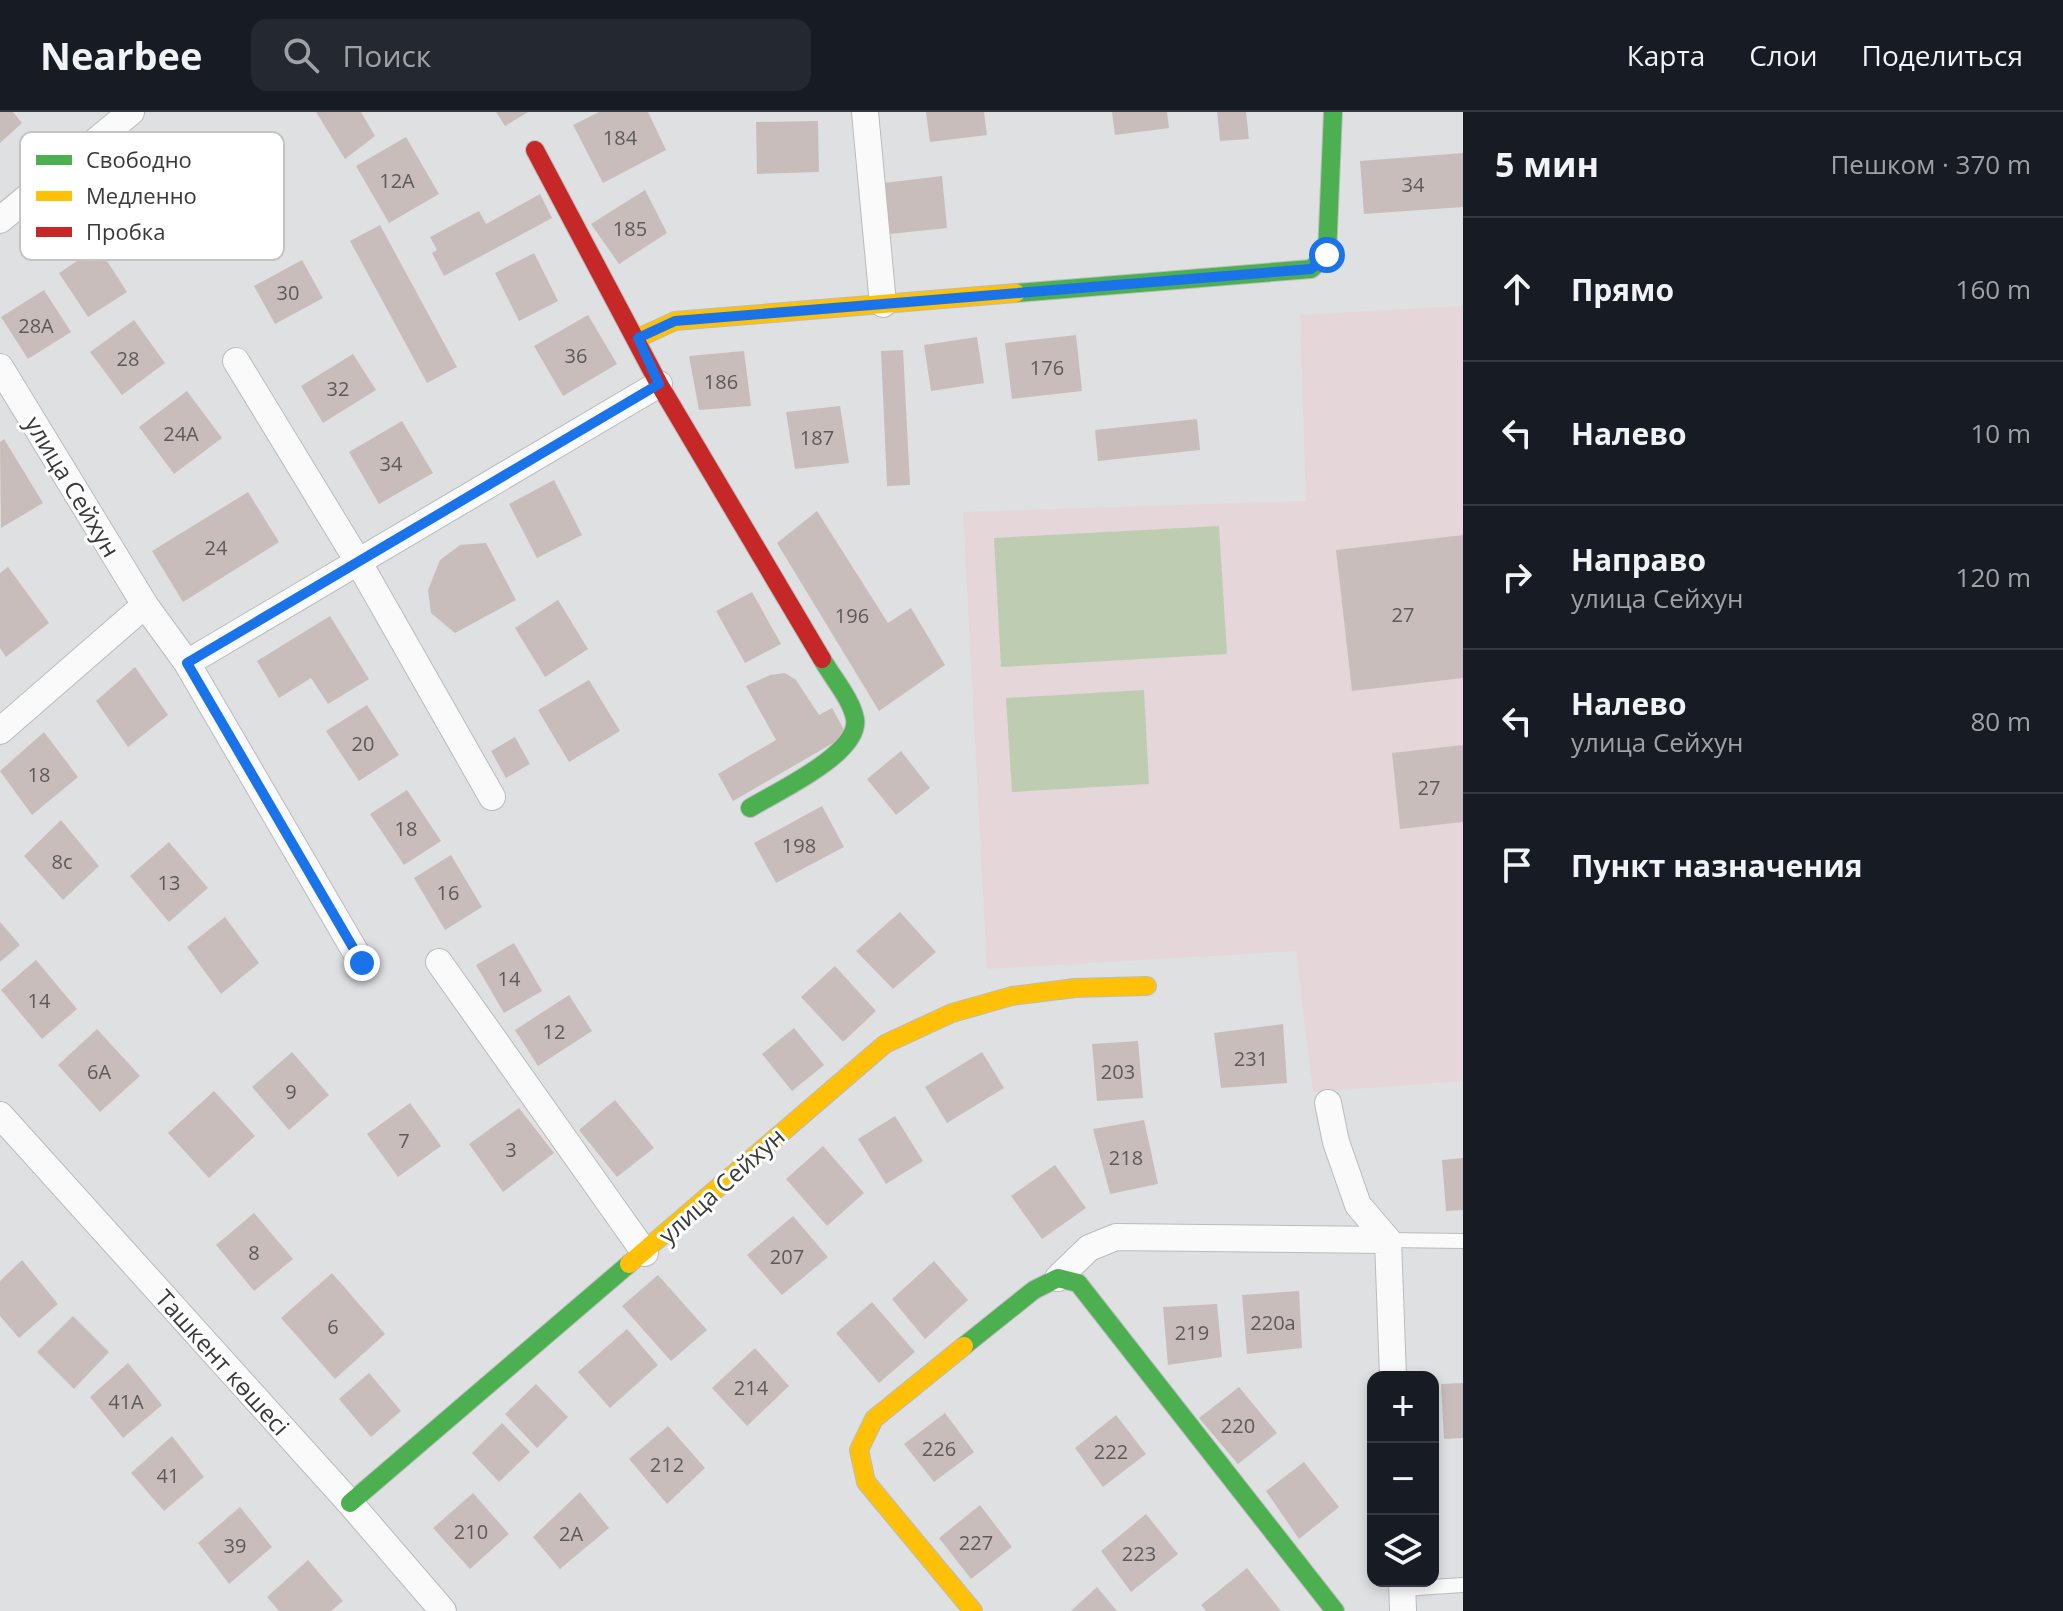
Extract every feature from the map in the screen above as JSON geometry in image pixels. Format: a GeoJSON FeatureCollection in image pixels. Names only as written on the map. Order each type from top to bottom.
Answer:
{"type":"FeatureCollection","features":[{"type":"Feature","properties":{"kind":"street"},"geometry":{"type":"LineString","coordinates":[[107,132],[131,112]]}},
{"type":"Feature","properties":{"kind":"street"},"geometry":{"type":"LineString","coordinates":[[865,112],[883,304]]}},
{"type":"Feature","properties":{"kind":"street"},"geometry":{"type":"LineString","coordinates":[[638,338],[675,321],[1311,269],[1327,255],[1333,112]]}},
{"type":"Feature","properties":{"kind":"street"},"geometry":{"type":"LineString","coordinates":[[535,150],[638,338],[659,384],[855,716],[856,730],[843,751],[750,808]]}},
{"type":"Feature","properties":{"kind":"street"},"geometry":{"type":"LineString","coordinates":[[0,220],[20,204]]}},
{"type":"Feature","properties":{"kind":"street"},"geometry":{"type":"LineString","coordinates":[[236,361],[359,563],[492,797]]}},
{"type":"Feature","properties":{"kind":"street","name":"улица Сейхун"},"geometry":{"type":"LineString","coordinates":[[0,367],[145,605],[187,663],[362,963]]}},
{"type":"Feature","properties":{"kind":"street"},"geometry":{"type":"LineString","coordinates":[[187,663],[659,384]]}},
{"type":"Feature","properties":{"kind":"street"},"geometry":{"type":"LineString","coordinates":[[0,731],[145,605]]}},
{"type":"Feature","properties":{"kind":"street"},"geometry":{"type":"LineString","coordinates":[[439,962],[645,1253]]}},
{"type":"Feature","properties":{"kind":"street","name":"улица Сейхун"},"geometry":{"type":"LineString","coordinates":[[350,1503],[885,1044],[922,1024],[1009,994],[1048,988],[1147,986]]}},
{"type":"Feature","properties":{"kind":"street"},"geometry":{"type":"LineString","coordinates":[[1328,1103],[1336,1142],[1358,1205],[1388,1240],[1393,1371]]}},
{"type":"Feature","properties":{"kind":"street","name":"Ташкент көшесі"},"geometry":{"type":"LineString","coordinates":[[0,1115],[350,1503],[443,1611]]}},
{"type":"Feature","properties":{"kind":"street"},"geometry":{"type":"LineString","coordinates":[[973,1611],[866,1482],[859,1450],[874,1419],[1034,1290],[1058,1278],[1089,1248],[1116,1237],[1388,1240]]}},
{"type":"Feature","properties":{"kind":"street"},"geometry":{"type":"LineString","coordinates":[[1058,1278],[1078,1283],[1335,1611]]}},
{"type":"Feature","properties":{"kind":"lane"},"geometry":{"type":"LineString","coordinates":[[1388,1240],[1463,1241]]}},
{"type":"Feature","properties":{"kind":"lane"},"geometry":{"type":"LineString","coordinates":[[1403,1594],[1463,1585]]}},
{"type":"Feature","properties":{"kind":"shaded area"},"geometry":{"type":"Polygon","coordinates":[[[1463,306],[1463,1081],[1313,1092],[1296,951],[987,969],[963,512],[1306,501],[1300,315],[1463,306]]]}},
{"type":"Feature","properties":{"kind":"green space"},"geometry":{"type":"Polygon","coordinates":[[[1219,526],[1227,654],[1001,667],[994,538],[1219,526]]]}},
{"type":"Feature","properties":{"kind":"green space"},"geometry":{"type":"Polygon","coordinates":[[[1144,690],[1149,784],[1012,792],[1006,698],[1144,690]]]}},
{"type":"Feature","properties":{"kind":"building"},"geometry":{"type":"Polygon","coordinates":[[[0,112],[13,112],[22,123],[0,143],[0,112]]]}},
{"type":"Feature","properties":{"kind":"building"},"geometry":{"type":"Polygon","coordinates":[[[316,112],[361,112],[375,136],[345,159],[316,112]]]}},
{"type":"Feature","properties":{"kind":"building"},"geometry":{"type":"Polygon","coordinates":[[[496,112],[528,112],[505,126],[496,112]]]}},
{"type":"Feature","properties":{"kind":"building"},"geometry":{"type":"Polygon","coordinates":[[[599,112],[648,112],[666,150],[603,183],[573,125],[599,112]]]}},
{"type":"Feature","properties":{"kind":"building"},"geometry":{"type":"Polygon","coordinates":[[[926,112],[984,112],[987,135],[930,142],[926,112]]]}},
{"type":"Feature","properties":{"kind":"building"},"geometry":{"type":"Polygon","coordinates":[[[1112,112],[1167,112],[1169,128],[1115,135],[1112,112]]]}},
{"type":"Feature","properties":{"kind":"building"},"geometry":{"type":"Polygon","coordinates":[[[1217,112],[1246,112],[1249,139],[1220,141],[1217,112]]]}},
{"type":"Feature","properties":{"kind":"building"},"geometry":{"type":"Polygon","coordinates":[[[818,121],[819,172],[757,174],[756,122],[818,121]]]}},
{"type":"Feature","properties":{"kind":"building"},"geometry":{"type":"Polygon","coordinates":[[[406,137],[439,194],[389,223],[356,166],[406,137]]]}},
{"type":"Feature","properties":{"kind":"building"},"geometry":{"type":"Polygon","coordinates":[[[1463,153],[1463,207],[1364,214],[1360,161],[1463,153]]]}},
{"type":"Feature","properties":{"kind":"building"},"geometry":{"type":"Polygon","coordinates":[[[942,176],[947,228],[890,234],[884,183],[942,176]]]}},
{"type":"Feature","properties":{"kind":"building"},"geometry":{"type":"Polygon","coordinates":[[[645,190],[667,233],[619,264],[591,224],[645,190]]]}},
{"type":"Feature","properties":{"kind":"building"},"geometry":{"type":"Polygon","coordinates":[[[540,194],[552,218],[444,276],[432,253],[437,250],[430,237],[479,211],[486,224],[540,194]]]}},
{"type":"Feature","properties":{"kind":"building"},"geometry":{"type":"Polygon","coordinates":[[[380,225],[457,367],[427,383],[350,241],[380,225]]]}},
{"type":"Feature","properties":{"kind":"building"},"geometry":{"type":"Polygon","coordinates":[[[534,253],[558,301],[519,321],[495,273],[534,253]]]}},
{"type":"Feature","properties":{"kind":"building"},"geometry":{"type":"Polygon","coordinates":[[[78,260],[106,260],[127,292],[88,317],[59,273],[78,260]]]}},
{"type":"Feature","properties":{"kind":"building"},"geometry":{"type":"Polygon","coordinates":[[[302,260],[323,298],[275,324],[254,286],[302,260]]]}},
{"type":"Feature","properties":{"kind":"building"},"geometry":{"type":"Polygon","coordinates":[[[44,290],[71,332],[28,359],[1,317],[44,290]]]}},
{"type":"Feature","properties":{"kind":"building"},"geometry":{"type":"Polygon","coordinates":[[[588,315],[617,364],[563,396],[534,346],[588,315]]]}},
{"type":"Feature","properties":{"kind":"building"},"geometry":{"type":"Polygon","coordinates":[[[134,320],[165,363],[122,395],[90,352],[134,320]]]}},
{"type":"Feature","properties":{"kind":"building"},"geometry":{"type":"Polygon","coordinates":[[[1076,335],[1082,391],[1012,399],[1005,343],[1076,335]]]}},
{"type":"Feature","properties":{"kind":"building"},"geometry":{"type":"Polygon","coordinates":[[[977,337],[984,383],[931,391],[924,345],[977,337]]]}},
{"type":"Feature","properties":{"kind":"building"},"geometry":{"type":"Polygon","coordinates":[[[903,350],[910,485],[887,486],[881,351],[903,350]]]}},
{"type":"Feature","properties":{"kind":"building"},"geometry":{"type":"Polygon","coordinates":[[[744,351],[751,406],[699,410],[689,356],[744,351]]]}},
{"type":"Feature","properties":{"kind":"building"},"geometry":{"type":"Polygon","coordinates":[[[353,354],[376,390],[323,423],[301,386],[353,354]]]}},
{"type":"Feature","properties":{"kind":"building"},"geometry":{"type":"Polygon","coordinates":[[[187,391],[222,438],[174,474],[139,427],[187,391]]]}},
{"type":"Feature","properties":{"kind":"building"},"geometry":{"type":"Polygon","coordinates":[[[840,406],[849,463],[795,469],[786,412],[840,406]]]}},
{"type":"Feature","properties":{"kind":"building"},"geometry":{"type":"Polygon","coordinates":[[[1197,419],[1200,450],[1098,461],[1095,430],[1197,419]]]}},
{"type":"Feature","properties":{"kind":"building"},"geometry":{"type":"Polygon","coordinates":[[[402,421],[433,473],[379,504],[349,452],[402,421]]]}},
{"type":"Feature","properties":{"kind":"building"},"geometry":{"type":"Polygon","coordinates":[[[4,439],[43,503],[1,528],[0,442],[4,439]]]}},
{"type":"Feature","properties":{"kind":"building"},"geometry":{"type":"Polygon","coordinates":[[[554,480],[582,535],[537,558],[509,504],[554,480]]]}},
{"type":"Feature","properties":{"kind":"building"},"geometry":{"type":"Polygon","coordinates":[[[248,492],[279,542],[183,602],[152,551],[248,492]]]}},
{"type":"Feature","properties":{"kind":"building"},"geometry":{"type":"Polygon","coordinates":[[[817,511],[888,623],[911,608],[945,665],[879,711],[777,543],[817,511]]]}},
{"type":"Feature","properties":{"kind":"building"},"geometry":{"type":"Polygon","coordinates":[[[1463,535],[1463,678],[1352,691],[1336,550],[1463,535]]]}},
{"type":"Feature","properties":{"kind":"building"},"geometry":{"type":"Polygon","coordinates":[[[486,543],[516,600],[455,633],[431,613],[428,590],[440,560],[460,545],[486,543]]]}},
{"type":"Feature","properties":{"kind":"building"},"geometry":{"type":"Polygon","coordinates":[[[8,567],[49,623],[6,657],[0,648],[0,573],[8,567]]]}},
{"type":"Feature","properties":{"kind":"building"},"geometry":{"type":"Polygon","coordinates":[[[752,592],[781,644],[745,663],[716,611],[752,592]]]}},
{"type":"Feature","properties":{"kind":"building"},"geometry":{"type":"Polygon","coordinates":[[[558,600],[588,649],[545,677],[515,628],[558,600]]]}},
{"type":"Feature","properties":{"kind":"building"},"geometry":{"type":"Polygon","coordinates":[[[330,616],[369,679],[328,704],[311,678],[279,698],[257,661],[330,616]]]}},
{"type":"Feature","properties":{"kind":"building"},"geometry":{"type":"Polygon","coordinates":[[[135,667],[168,715],[128,747],[96,701],[135,667]]]}},
{"type":"Feature","properties":{"kind":"building"},"geometry":{"type":"Polygon","coordinates":[[[785,673],[796,680],[819,715],[832,708],[847,735],[733,801],[718,774],[776,740],[746,686],[770,675],[785,673]]]}},
{"type":"Feature","properties":{"kind":"building"},"geometry":{"type":"Polygon","coordinates":[[[589,680],[620,731],[569,762],[538,710],[589,680]]]}},
{"type":"Feature","properties":{"kind":"building"},"geometry":{"type":"Polygon","coordinates":[[[367,705],[399,755],[359,781],[326,731],[367,705]]]}},
{"type":"Feature","properties":{"kind":"building"},"geometry":{"type":"Polygon","coordinates":[[[44,732],[78,777],[32,815],[0,771],[44,732]]]}},
{"type":"Feature","properties":{"kind":"building"},"geometry":{"type":"Polygon","coordinates":[[[515,737],[530,764],[506,778],[491,751],[515,737]]]}},
{"type":"Feature","properties":{"kind":"building"},"geometry":{"type":"Polygon","coordinates":[[[1463,745],[1463,822],[1400,829],[1392,753],[1463,745]]]}},
{"type":"Feature","properties":{"kind":"building"},"geometry":{"type":"Polygon","coordinates":[[[901,751],[930,788],[896,815],[867,779],[901,751]]]}},
{"type":"Feature","properties":{"kind":"building"},"geometry":{"type":"Polygon","coordinates":[[[407,790],[441,841],[404,865],[370,814],[407,790]]]}},
{"type":"Feature","properties":{"kind":"building"},"geometry":{"type":"Polygon","coordinates":[[[822,806],[844,847],[776,883],[754,843],[822,806]]]}},
{"type":"Feature","properties":{"kind":"building"},"geometry":{"type":"Polygon","coordinates":[[[61,820],[99,866],[63,900],[24,856],[61,820]]]}},
{"type":"Feature","properties":{"kind":"building"},"geometry":{"type":"Polygon","coordinates":[[[169,842],[208,888],[169,922],[130,876],[169,842]]]}},
{"type":"Feature","properties":{"kind":"building"},"geometry":{"type":"Polygon","coordinates":[[[451,855],[482,907],[445,930],[414,878],[451,855]]]}},
{"type":"Feature","properties":{"kind":"building"},"geometry":{"type":"Polygon","coordinates":[[[900,912],[936,952],[893,989],[856,951],[900,912]]]}},
{"type":"Feature","properties":{"kind":"building"},"geometry":{"type":"Polygon","coordinates":[[[225,917],[259,963],[221,994],[187,947],[225,917]]]}},
{"type":"Feature","properties":{"kind":"building"},"geometry":{"type":"Polygon","coordinates":[[[0,922],[20,945],[0,962],[0,922]]]}},
{"type":"Feature","properties":{"kind":"building"},"geometry":{"type":"Polygon","coordinates":[[[514,943],[542,991],[504,1013],[476,965],[514,943]]]}},
{"type":"Feature","properties":{"kind":"building"},"geometry":{"type":"Polygon","coordinates":[[[36,960],[77,1009],[42,1039],[1,990],[36,960]]]}},
{"type":"Feature","properties":{"kind":"building"},"geometry":{"type":"Polygon","coordinates":[[[835,966],[876,1011],[843,1042],[801,997],[835,966]]]}},
{"type":"Feature","properties":{"kind":"building"},"geometry":{"type":"Polygon","coordinates":[[[569,995],[592,1031],[538,1066],[515,1030],[569,995]]]}},
{"type":"Feature","properties":{"kind":"building"},"geometry":{"type":"Polygon","coordinates":[[[1283,1024],[1287,1083],[1221,1088],[1214,1033],[1283,1024]]]}},
{"type":"Feature","properties":{"kind":"building"},"geometry":{"type":"Polygon","coordinates":[[[794,1028],[824,1065],[792,1091],[762,1054],[794,1028]]]}},
{"type":"Feature","properties":{"kind":"building"},"geometry":{"type":"Polygon","coordinates":[[[97,1029],[140,1076],[100,1112],[58,1065],[97,1029]]]}},
{"type":"Feature","properties":{"kind":"building"},"geometry":{"type":"Polygon","coordinates":[[[1138,1041],[1143,1098],[1097,1101],[1092,1044],[1138,1041]]]}},
{"type":"Feature","properties":{"kind":"building"},"geometry":{"type":"Polygon","coordinates":[[[292,1052],[329,1095],[289,1130],[252,1087],[292,1052]]]}},
{"type":"Feature","properties":{"kind":"building"},"geometry":{"type":"Polygon","coordinates":[[[982,1052],[1004,1088],[947,1123],[925,1087],[982,1052]]]}},
{"type":"Feature","properties":{"kind":"building"},"geometry":{"type":"Polygon","coordinates":[[[214,1091],[255,1136],[209,1178],[168,1133],[214,1091]]]}},
{"type":"Feature","properties":{"kind":"building"},"geometry":{"type":"Polygon","coordinates":[[[615,1100],[654,1148],[617,1177],[579,1130],[615,1100]]]}},
{"type":"Feature","properties":{"kind":"building"},"geometry":{"type":"Polygon","coordinates":[[[410,1103],[441,1146],[398,1177],[367,1134],[410,1103]]]}},
{"type":"Feature","properties":{"kind":"building"},"geometry":{"type":"Polygon","coordinates":[[[519,1108],[554,1153],[503,1192],[469,1144],[519,1108]]]}},
{"type":"Feature","properties":{"kind":"building"},"geometry":{"type":"Polygon","coordinates":[[[895,1116],[923,1161],[886,1184],[858,1139],[895,1116]]]}},
{"type":"Feature","properties":{"kind":"building"},"geometry":{"type":"Polygon","coordinates":[[[1144,1120],[1158,1184],[1110,1194],[1093,1129],[1144,1120]]]}},
{"type":"Feature","properties":{"kind":"building"},"geometry":{"type":"Polygon","coordinates":[[[823,1146],[864,1193],[827,1226],[786,1179],[823,1146]]]}},
{"type":"Feature","properties":{"kind":"building"},"geometry":{"type":"Polygon","coordinates":[[[1463,1158],[1463,1210],[1446,1211],[1442,1160],[1463,1158]]]}},
{"type":"Feature","properties":{"kind":"building"},"geometry":{"type":"Polygon","coordinates":[[[1055,1165],[1086,1208],[1042,1239],[1011,1196],[1055,1165]]]}},
{"type":"Feature","properties":{"kind":"building"},"geometry":{"type":"Polygon","coordinates":[[[254,1213],[293,1259],[254,1291],[216,1245],[254,1213]]]}},
{"type":"Feature","properties":{"kind":"building"},"geometry":{"type":"Polygon","coordinates":[[[793,1216],[828,1257],[782,1295],[747,1255],[793,1216]]]}},
{"type":"Feature","properties":{"kind":"building"},"geometry":{"type":"Polygon","coordinates":[[[22,1260],[58,1304],[19,1338],[0,1316],[0,1281],[22,1260]]]}},
{"type":"Feature","properties":{"kind":"building"},"geometry":{"type":"Polygon","coordinates":[[[934,1261],[968,1300],[925,1339],[892,1299],[934,1261]]]}},
{"type":"Feature","properties":{"kind":"building"},"geometry":{"type":"Polygon","coordinates":[[[332,1273],[385,1334],[335,1379],[281,1318],[332,1273]]]}},
{"type":"Feature","properties":{"kind":"building"},"geometry":{"type":"Polygon","coordinates":[[[658,1275],[707,1330],[671,1361],[622,1306],[658,1275]]]}},
{"type":"Feature","properties":{"kind":"building"},"geometry":{"type":"Polygon","coordinates":[[[1299,1291],[1302,1348],[1247,1354],[1242,1295],[1299,1291]]]}},
{"type":"Feature","properties":{"kind":"building"},"geometry":{"type":"Polygon","coordinates":[[[872,1302],[915,1352],[879,1383],[836,1333],[872,1302]]]}},
{"type":"Feature","properties":{"kind":"building"},"geometry":{"type":"Polygon","coordinates":[[[1217,1304],[1222,1357],[1168,1365],[1163,1307],[1217,1304]]]}},
{"type":"Feature","properties":{"kind":"building"},"geometry":{"type":"Polygon","coordinates":[[[73,1316],[109,1352],[74,1389],[37,1352],[73,1316]]]}},
{"type":"Feature","properties":{"kind":"building"},"geometry":{"type":"Polygon","coordinates":[[[627,1329],[658,1365],[610,1408],[578,1372],[627,1329]]]}},
{"type":"Feature","properties":{"kind":"building"},"geometry":{"type":"Polygon","coordinates":[[[755,1348],[789,1386],[747,1426],[712,1388],[755,1348]]]}},
{"type":"Feature","properties":{"kind":"building"},"geometry":{"type":"Polygon","coordinates":[[[128,1363],[162,1405],[123,1438],[90,1397],[128,1363]]]}},
{"type":"Feature","properties":{"kind":"building"},"geometry":{"type":"Polygon","coordinates":[[[369,1373],[401,1411],[371,1437],[339,1399],[369,1373]]]}},
{"type":"Feature","properties":{"kind":"building"},"geometry":{"type":"Polygon","coordinates":[[[1463,1383],[1463,1438],[1444,1439],[1441,1384],[1463,1383]]]}},
{"type":"Feature","properties":{"kind":"building"},"geometry":{"type":"Polygon","coordinates":[[[536,1384],[568,1417],[537,1448],[505,1414],[536,1384]]]}},
{"type":"Feature","properties":{"kind":"building"},"geometry":{"type":"Polygon","coordinates":[[[1239,1387],[1277,1433],[1238,1464],[1199,1418],[1239,1387]]]}},
{"type":"Feature","properties":{"kind":"building"},"geometry":{"type":"Polygon","coordinates":[[[945,1413],[974,1452],[934,1482],[904,1444],[945,1413]]]}},
{"type":"Feature","properties":{"kind":"building"},"geometry":{"type":"Polygon","coordinates":[[[1116,1415],[1146,1454],[1103,1487],[1075,1448],[1116,1415]]]}},
{"type":"Feature","properties":{"kind":"building"},"geometry":{"type":"Polygon","coordinates":[[[502,1423],[530,1452],[499,1482],[472,1453],[502,1423]]]}},
{"type":"Feature","properties":{"kind":"building"},"geometry":{"type":"Polygon","coordinates":[[[668,1426],[705,1468],[667,1504],[629,1459],[668,1426]]]}},
{"type":"Feature","properties":{"kind":"building"},"geometry":{"type":"Polygon","coordinates":[[[172,1436],[204,1477],[164,1511],[131,1473],[172,1436]]]}},
{"type":"Feature","properties":{"kind":"building"},"geometry":{"type":"Polygon","coordinates":[[[1304,1462],[1339,1507],[1299,1539],[1266,1491],[1304,1462]]]}},
{"type":"Feature","properties":{"kind":"building"},"geometry":{"type":"Polygon","coordinates":[[[580,1492],[609,1528],[560,1569],[533,1537],[580,1492]]]}},
{"type":"Feature","properties":{"kind":"building"},"geometry":{"type":"Polygon","coordinates":[[[473,1493],[509,1534],[470,1569],[433,1528],[473,1493]]]}},
{"type":"Feature","properties":{"kind":"building"},"geometry":{"type":"Polygon","coordinates":[[[980,1505],[1012,1547],[971,1579],[939,1538],[980,1505]]]}},
{"type":"Feature","properties":{"kind":"building"},"geometry":{"type":"Polygon","coordinates":[[[240,1507],[272,1547],[229,1584],[198,1543],[240,1507]]]}},
{"type":"Feature","properties":{"kind":"building"},"geometry":{"type":"Polygon","coordinates":[[[1146,1514],[1178,1554],[1131,1592],[1101,1551],[1146,1514]]]}},
{"type":"Feature","properties":{"kind":"building"},"geometry":{"type":"Polygon","coordinates":[[[308,1560],[343,1601],[331,1611],[279,1611],[267,1597],[308,1560]]]}},
{"type":"Feature","properties":{"kind":"building"},"geometry":{"type":"Polygon","coordinates":[[[1247,1568],[1281,1611],[1206,1611],[1201,1605],[1247,1568]]]}},
{"type":"Feature","properties":{"kind":"building"},"geometry":{"type":"Polygon","coordinates":[[[1097,1587],[1117,1611],[1071,1611],[1097,1587]]]}},
{"type":"Feature","properties":{"kind":"traffic: fast"},"geometry":{"type":"LineString","coordinates":[[1016,293],[1311,269],[1327,255],[1333,112]]}},
{"type":"Feature","properties":{"kind":"traffic: fast"},"geometry":{"type":"LineString","coordinates":[[750,808],[831,758],[853,732],[855,719],[850,704],[822,659]]}},
{"type":"Feature","properties":{"kind":"traffic: fast"},"geometry":{"type":"LineString","coordinates":[[350,1503],[629,1264]]}},
{"type":"Feature","properties":{"kind":"traffic: fast"},"geometry":{"type":"LineString","coordinates":[[964,1346],[1034,1290],[1058,1278],[1078,1283],[1335,1611]]}},
{"type":"Feature","properties":{"kind":"traffic: slow"},"geometry":{"type":"LineString","coordinates":[[638,338],[675,321],[1016,293]]}},
{"type":"Feature","properties":{"kind":"traffic: slow"},"geometry":{"type":"LineString","coordinates":[[629,1264],[885,1044],[952,1013],[1012,996],[1075,988],[1147,986]]}},
{"type":"Feature","properties":{"kind":"traffic: slow"},"geometry":{"type":"LineString","coordinates":[[964,1346],[874,1419],[859,1450],[866,1482],[973,1611]]}},
{"type":"Feature","properties":{"kind":"traffic: jam"},"geometry":{"type":"LineString","coordinates":[[535,150],[659,384],[822,659]]}},
{"type":"Feature","properties":{"kind":"route"},"geometry":{"type":"LineString","coordinates":[[362,963],[187,663],[659,384],[638,338],[675,321],[1311,269],[1327,255]]}}]}
